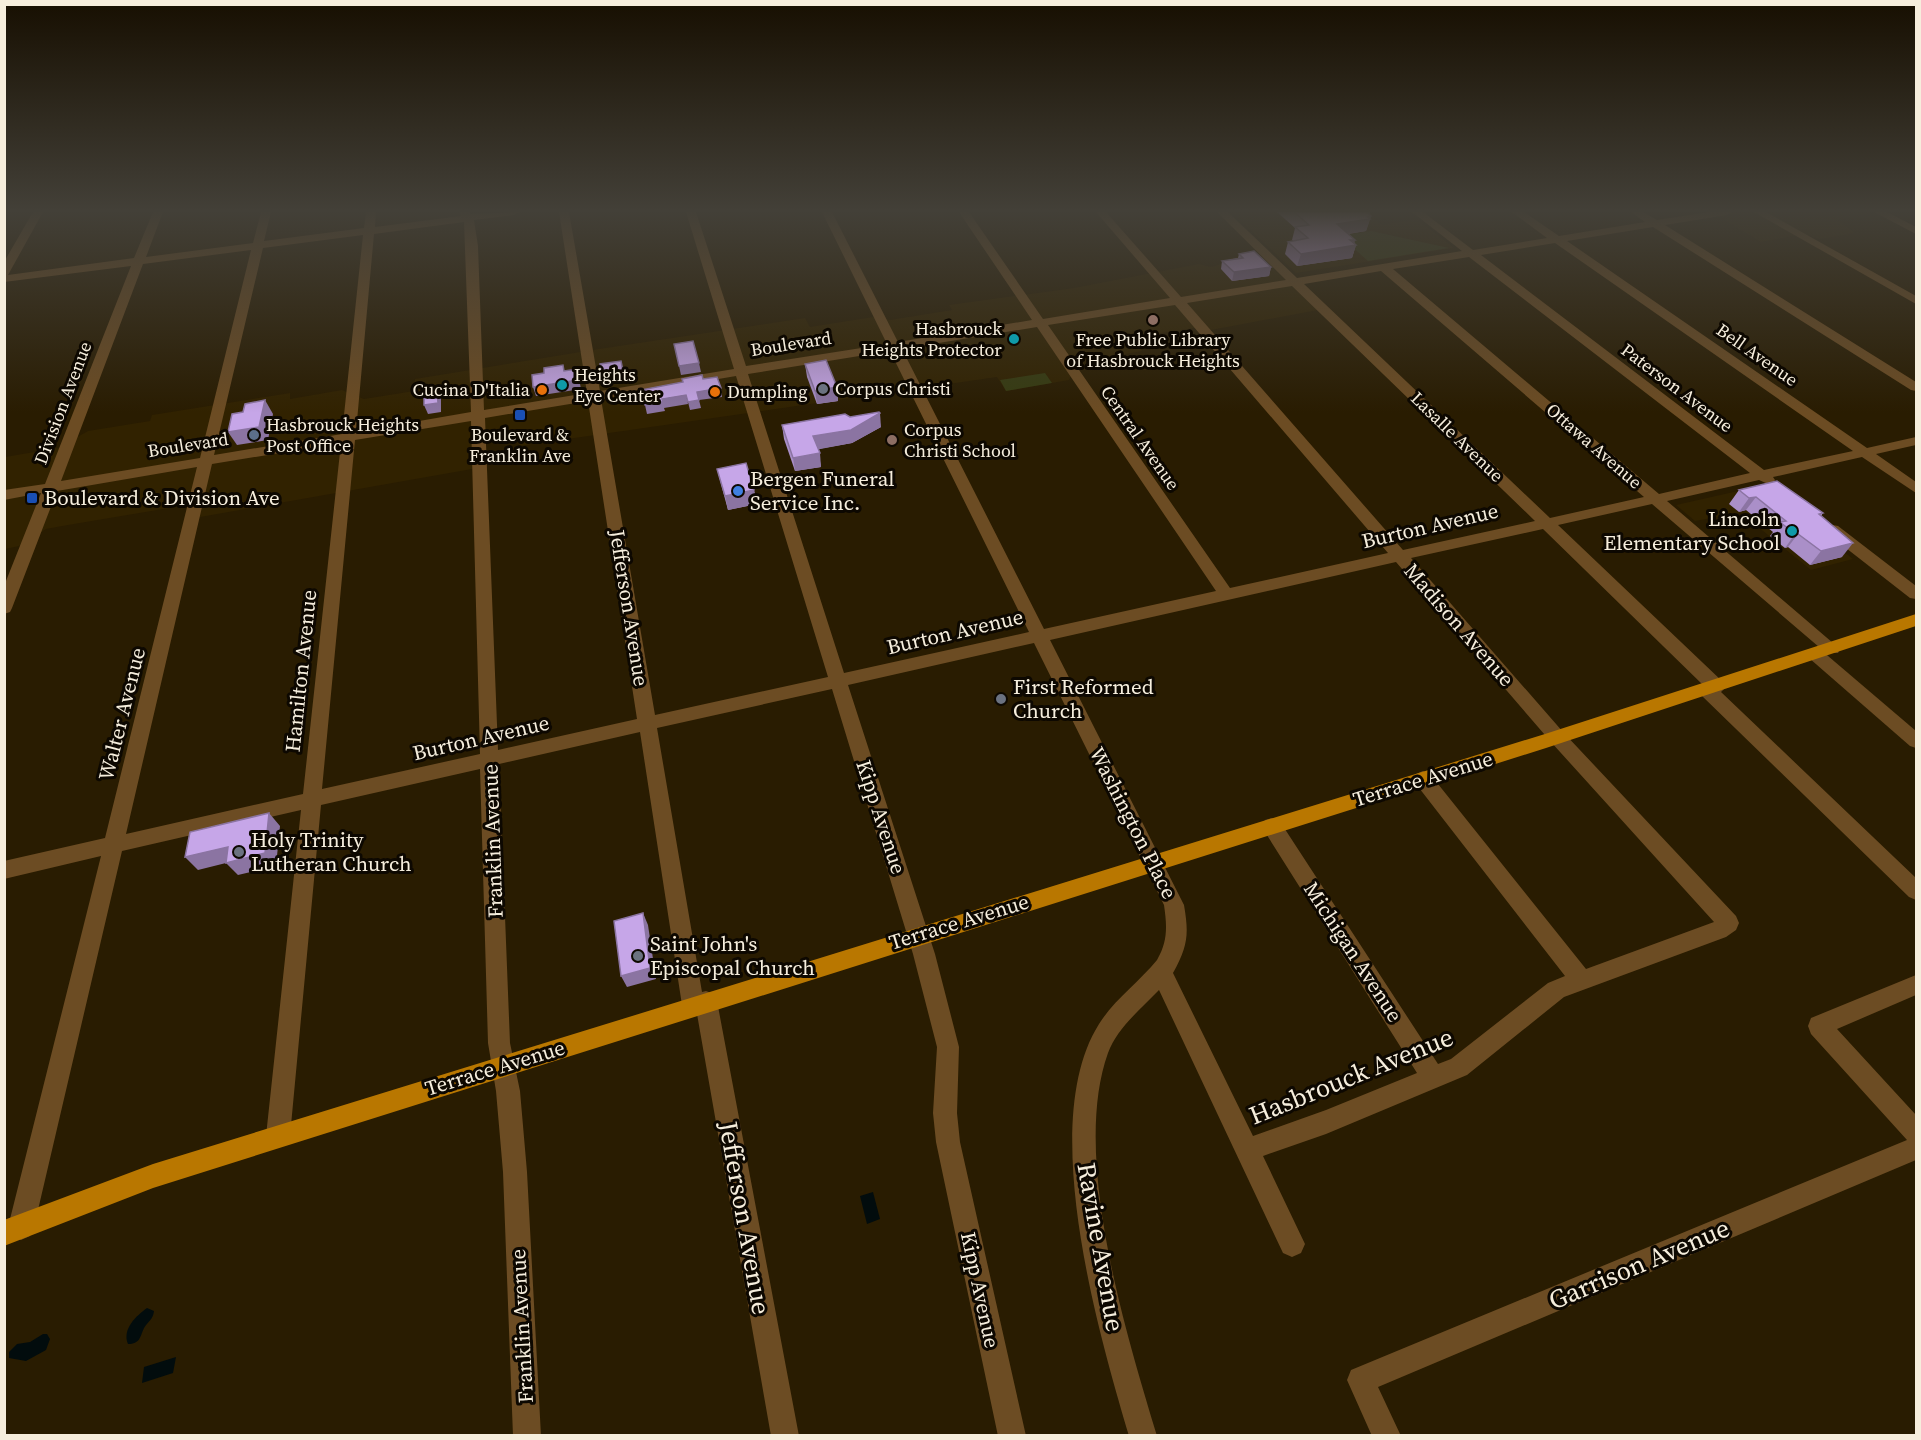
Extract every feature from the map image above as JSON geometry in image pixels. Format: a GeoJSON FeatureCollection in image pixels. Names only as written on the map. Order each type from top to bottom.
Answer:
{"type":"FeatureCollection","features":[{"type":"Feature","properties":{"kind":"main road","name":"Terrace Avenue"},"geometry":{"type":"LineString","coordinates":[[13,1230],[153,1176],[278,1136],[1557,737],[1917,621]]}},
{"type":"Feature","properties":{"kind":"street","name":"Division Avenue"},"geometry":{"type":"LineString","coordinates":[[4,608],[132,279]]}},
{"type":"Feature","properties":{"kind":"street","name":"Walter Avenue"},"geometry":{"type":"LineString","coordinates":[[13,1230],[113,845],[250,279]]}},
{"type":"Feature","properties":{"kind":"street","name":"Hamilton Avenue"},"geometry":{"type":"LineString","coordinates":[[278,1136],[364,279]]}},
{"type":"Feature","properties":{"kind":"street","name":"Franklin Avenue"},"geometry":{"type":"LineString","coordinates":[[473,279],[499,1043],[508,1091],[515,1181],[528,1436]]}},
{"type":"Feature","properties":{"kind":"street","name":"Jefferson Avenue"},"geometry":{"type":"LineString","coordinates":[[575,279],[647,722],[785,1436]]}},
{"type":"Feature","properties":{"kind":"street","name":"Kipp Avenue"},"geometry":{"type":"LineString","coordinates":[[713,279],[918,935],[947,1042],[945,1113],[948,1142],[1012,1436]]}},
{"type":"Feature","properties":{"kind":"street","name":"Washington Place"},"geometry":{"type":"LineString","coordinates":[[861,279],[1174,904],[1179,919],[1180,934],[1176,950],[1162,972]]}},
{"type":"Feature","properties":{"kind":"street","name":"Central Avenue"},"geometry":{"type":"LineString","coordinates":[[1010,279],[1227,595]]}},
{"type":"Feature","properties":{"kind":"street","name":"Madison Avenue"},"geometry":{"type":"LineString","coordinates":[[1159,279],[1557,737],[1729,923]]}},
{"type":"Feature","properties":{"kind":"street","name":"Boulevard"},"geometry":{"type":"LineString","coordinates":[[4,495],[1306,279]]}},
{"type":"Feature","properties":{"kind":"street","name":"Ottawa Avenue"},"geometry":{"type":"LineString","coordinates":[[1397,279],[1832,649]]}},
{"type":"Feature","properties":{"kind":"street","name":"Paterson Avenue"},"geometry":{"type":"LineString","coordinates":[[1505,279],[1780,489]]}},
{"type":"Feature","properties":{"kind":"street","name":"Bell Avenue"},"geometry":{"type":"LineString","coordinates":[[1614,279],[1917,488]]}},
{"type":"Feature","properties":{"kind":"street"},"geometry":{"type":"LineString","coordinates":[[1744,279],[1917,387]]}},
{"type":"Feature","properties":{"kind":"street"},"geometry":{"type":"LineString","coordinates":[[1879,279],[1917,301]]}},
{"type":"Feature","properties":{"kind":"street","name":"Lasalle Avenue"},"geometry":{"type":"LineString","coordinates":[[1295,281],[1546,523],[1917,891]]}},
{"type":"Feature","properties":{"kind":"street"},"geometry":{"type":"LineString","coordinates":[[1898,290],[1917,287]]}},
{"type":"Feature","properties":{"kind":"street","name":"Burton Avenue"},"geometry":{"type":"LineString","coordinates":[[4,870],[647,722],[840,688],[1039,636],[1917,441]]}},
{"type":"Feature","properties":{"kind":"street"},"geometry":{"type":"LineString","coordinates":[[1824,524],[1917,594]]}},
{"type":"Feature","properties":{"kind":"street"},"geometry":{"type":"LineString","coordinates":[[1815,654],[1917,741]]}},
{"type":"Feature","properties":{"kind":"street"},"geometry":{"type":"LineString","coordinates":[[1423,779],[1581,980]]}},
{"type":"Feature","properties":{"kind":"street","name":"Michigan Avenue"},"geometry":{"type":"LineString","coordinates":[[1272,826],[1434,1078]]}},
{"type":"Feature","properties":{"kind":"street","name":"Hasbrouck Avenue"},"geometry":{"type":"LineString","coordinates":[[1247,1150],[1326,1122],[1459,1067],[1556,990],[1719,930],[1729,923]]}},
{"type":"Feature","properties":{"kind":"street"},"geometry":{"type":"LineString","coordinates":[[1162,972],[1292,1244]]}},
{"type":"Feature","properties":{"kind":"street","name":"Ravine Avenue"},"geometry":{"type":"LineString","coordinates":[[1143,1436],[1120,1354],[1095,1241],[1086,1190],[1084,1125],[1093,1064],[1103,1036],[1119,1014],[1162,972]]}},
{"type":"Feature","properties":{"kind":"street"},"geometry":{"type":"LineString","coordinates":[[1917,986],[1820,1026],[1917,1132]]}},
{"type":"Feature","properties":{"kind":"street","name":"Garrison Avenue"},"geometry":{"type":"LineString","coordinates":[[1388,1436],[1361,1380],[1917,1148]]}},
{"type":"Feature","properties":{"kind":"shaded area"},"geometry":{"type":"Polygon","coordinates":[[[1120,279],[1289,279],[1318,310],[1211,330],[1194,328],[1149,335],[1158,346],[1077,363],[1069,380],[1006,391],[997,377],[519,446],[518,435],[487,440],[472,469],[200,517],[187,505],[68,525],[46,529],[19,546],[5,549],[5,457],[58,448],[88,431],[150,421],[152,415],[290,393],[290,399],[342,390],[364,399],[414,391],[415,379],[599,349],[805,318],[810,327],[873,317],[890,320],[952,310],[949,305],[1074,288],[1120,279]]]}},
{"type":"Feature","properties":{"kind":"shaded area"},"geometry":{"type":"Polygon","coordinates":[[[1760,486],[1853,559],[1811,570],[1741,513],[1695,521],[1676,505],[1760,486]]]}},
{"type":"Feature","properties":{"kind":"shaded area"},"geometry":{"type":"Polygon","coordinates":[[[873,1192],[880,1219],[867,1224],[860,1196],[873,1192]]]}},
{"type":"Feature","properties":{"kind":"shaded area"},"geometry":{"type":"Polygon","coordinates":[[[147,1308],[154,1311],[153,1316],[137,1341],[128,1344],[128,1328],[147,1308]]]}},
{"type":"Feature","properties":{"kind":"shaded area"},"geometry":{"type":"Polygon","coordinates":[[[47,1334],[50,1339],[46,1350],[26,1361],[9,1358],[9,1352],[17,1344],[30,1342],[47,1334]]]}},
{"type":"Feature","properties":{"kind":"shaded area"},"geometry":{"type":"Polygon","coordinates":[[[176,1357],[173,1373],[142,1383],[144,1367],[176,1357]]]}},
{"type":"Feature","properties":{"kind":"green space"},"geometry":{"type":"Polygon","coordinates":[[[1045,373],[1052,383],[1006,391],[1000,380],[1045,373]]]}},
{"type":"Feature","properties":{"kind":"building"},"geometry":{"type":"Polygon","coordinates":[[[693,341],[699,363],[679,366],[674,344],[693,341]]]}},
{"type":"Feature","properties":{"kind":"building"},"geometry":{"type":"Polygon","coordinates":[[[826,360],[837,387],[815,391],[805,364],[826,360]]]}},
{"type":"Feature","properties":{"kind":"building"},"geometry":{"type":"Polygon","coordinates":[[[621,361],[623,371],[602,375],[600,364],[621,361]]]}},
{"type":"Feature","properties":{"kind":"building"},"geometry":{"type":"Polygon","coordinates":[[[563,365],[564,371],[577,369],[578,380],[533,387],[532,375],[544,373],[544,368],[563,365]]]}},
{"type":"Feature","properties":{"kind":"building"},"geometry":{"type":"Polygon","coordinates":[[[702,375],[703,379],[717,377],[721,388],[697,392],[699,400],[688,402],[686,395],[662,399],[663,402],[645,405],[641,390],[683,382],[682,379],[702,375]]]}},
{"type":"Feature","properties":{"kind":"building"},"geometry":{"type":"Polygon","coordinates":[[[437,390],[438,403],[424,405],[424,393],[437,390]]]}},
{"type":"Feature","properties":{"kind":"building"},"geometry":{"type":"Polygon","coordinates":[[[265,400],[259,427],[228,432],[232,414],[243,412],[245,404],[265,400]]]}},
{"type":"Feature","properties":{"kind":"building"},"geometry":{"type":"Polygon","coordinates":[[[879,412],[851,430],[813,436],[820,453],[793,458],[782,425],[845,414],[850,417],[879,412]]]}},
{"type":"Feature","properties":{"kind":"building"},"geometry":{"type":"Polygon","coordinates":[[[746,463],[754,490],[725,496],[717,469],[746,463]]]}},
{"type":"Feature","properties":{"kind":"building"},"geometry":{"type":"Polygon","coordinates":[[[1777,481],[1823,513],[1819,514],[1853,543],[1821,551],[1780,522],[1786,521],[1756,497],[1749,498],[1739,490],[1777,481]]]}},
{"type":"Feature","properties":{"kind":"building"},"geometry":{"type":"Polygon","coordinates":[[[269,813],[265,853],[226,863],[228,847],[185,857],[190,832],[269,813]]]}},
{"type":"Feature","properties":{"kind":"building","name":"Saint John's Episcopal Church"},"geometry":{"type":"Polygon","coordinates":[[[643,913],[650,968],[621,976],[614,921],[643,913]]]}},
{"type":"Feature","properties":{"kind":"place","name":"Free Public Library of Hasbrouck Heights"},"geometry":{"type":"Point","coordinates":[1153,320]}},
{"type":"Feature","properties":{"kind":"place","name":"Hasbrouck Heights Protector"},"geometry":{"type":"Point","coordinates":[1014,339]}},
{"type":"Feature","properties":{"kind":"place","name":"Heights Eye Center"},"geometry":{"type":"Point","coordinates":[562,385]}},
{"type":"Feature","properties":{"kind":"place","name":"Corpus Christi"},"geometry":{"type":"Point","coordinates":[823,389]}},
{"type":"Feature","properties":{"kind":"place","name":"Cucina D'Italia"},"geometry":{"type":"Point","coordinates":[542,390]}},
{"type":"Feature","properties":{"kind":"place","name":"Dumpling"},"geometry":{"type":"Point","coordinates":[715,392]}},
{"type":"Feature","properties":{"kind":"place","name":"Boulevard & Franklin Ave"},"geometry":{"type":"Point","coordinates":[520,415]}},
{"type":"Feature","properties":{"kind":"place","name":"Hasbrouck Heights Post Office"},"geometry":{"type":"Point","coordinates":[254,435]}},
{"type":"Feature","properties":{"kind":"place","name":"Corpus Christi School"},"geometry":{"type":"Point","coordinates":[892,440]}},
{"type":"Feature","properties":{"kind":"place","name":"Bergen Funeral Service Inc."},"geometry":{"type":"Point","coordinates":[738,491]}},
{"type":"Feature","properties":{"kind":"place","name":"Boulevard & Division Ave"},"geometry":{"type":"Point","coordinates":[32,498]}},
{"type":"Feature","properties":{"kind":"place","name":"Lincoln Elementary School"},"geometry":{"type":"Point","coordinates":[1792,531]}},
{"type":"Feature","properties":{"kind":"place","name":"First Reformed Church"},"geometry":{"type":"Point","coordinates":[1001,699]}},
{"type":"Feature","properties":{"kind":"place","name":"Holy Trinity Lutheran Church"},"geometry":{"type":"Point","coordinates":[239,852]}},
{"type":"Feature","properties":{"kind":"place","name":"Saint John's Episcopal Church"},"geometry":{"type":"Point","coordinates":[638,956]}}]}
